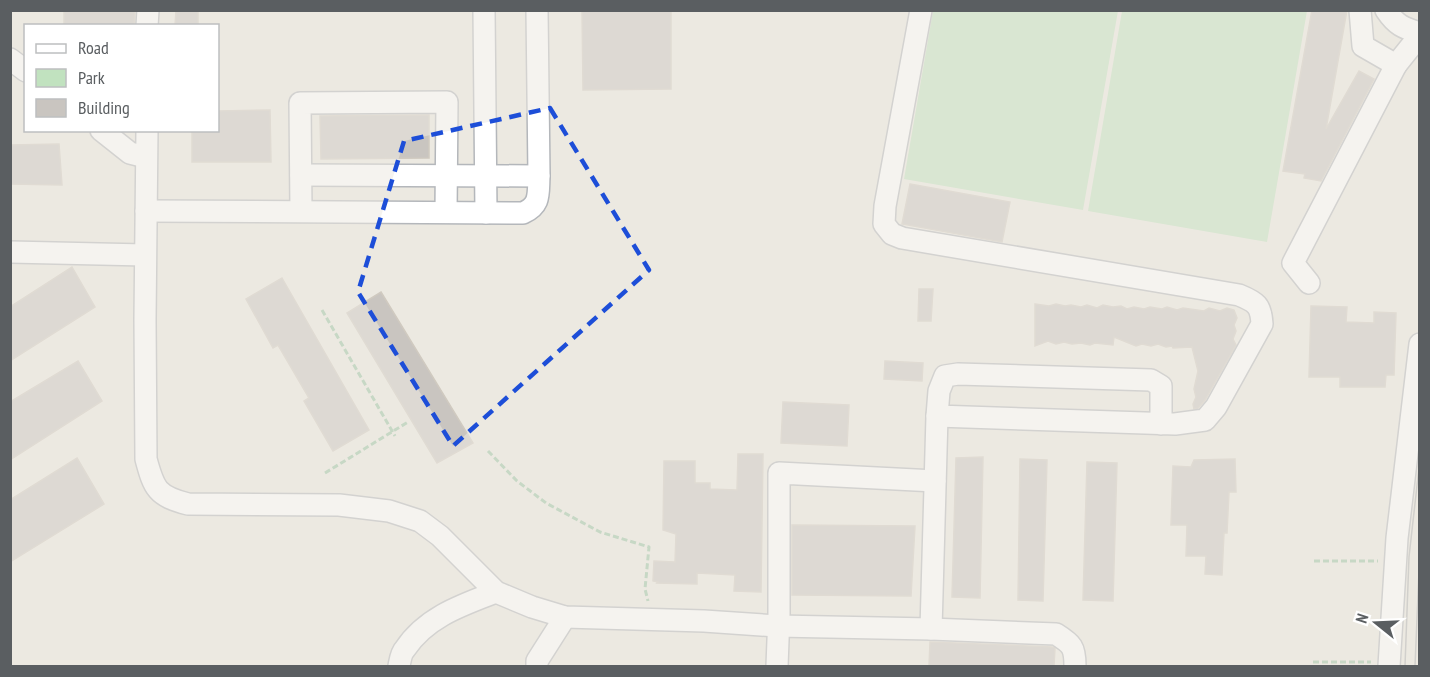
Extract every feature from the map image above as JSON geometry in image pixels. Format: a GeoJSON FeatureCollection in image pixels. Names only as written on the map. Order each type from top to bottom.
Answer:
{"type":"FeatureCollection","features":[{"type":"Feature","properties":{"kind":"street"},"geometry":{"type":"LineString","coordinates":[[484,10],[486,213]]}},
{"type":"Feature","properties":{"kind":"street"},"geometry":{"type":"LineString","coordinates":[[146,211],[523,213],[532,209],[538,197],[537,10]]}},
{"type":"Feature","properties":{"kind":"street"},"geometry":{"type":"LineString","coordinates":[[921,10],[885,206],[884,224],[892,234],[902,238],[1239,296],[1253,301],[1262,311],[1262,324],[1254,341],[1216,407],[1205,420],[1161,424],[937,417]]}},
{"type":"Feature","properties":{"kind":"street"},"geometry":{"type":"LineString","coordinates":[[1360,10],[1363,46],[1396,64]]}},
{"type":"Feature","properties":{"kind":"street"},"geometry":{"type":"LineString","coordinates":[[1309,283],[1293,263],[1396,64],[1419,34],[1394,21],[1386,10]]}},
{"type":"Feature","properties":{"kind":"street"},"geometry":{"type":"LineString","coordinates":[[10,59],[24,70]]}},
{"type":"Feature","properties":{"kind":"street"},"geometry":{"type":"LineString","coordinates":[[301,211],[300,103],[447,102],[447,212]]}},
{"type":"Feature","properties":{"kind":"street"},"geometry":{"type":"LineString","coordinates":[[104,132],[130,153],[146,157]]}},
{"type":"Feature","properties":{"kind":"street"},"geometry":{"type":"LineString","coordinates":[[147,132],[146,459],[152,481],[164,496],[188,504],[339,505],[389,511],[420,521],[440,536],[496,592],[532,607],[565,617],[1056,634],[1070,642],[1075,655],[1075,666]]}},
{"type":"Feature","properties":{"kind":"street"},"geometry":{"type":"LineString","coordinates":[[301,175],[538,176]]}},
{"type":"Feature","properties":{"kind":"street"},"geometry":{"type":"LineString","coordinates":[[10,252],[145,255]]}},
{"type":"Feature","properties":{"kind":"street"},"geometry":{"type":"LineString","coordinates":[[1384,664],[1419,344]]}},
{"type":"Feature","properties":{"kind":"street"},"geometry":{"type":"LineString","coordinates":[[931,629],[937,417],[939,391],[945,376],[958,374],[1151,380],[1161,386],[1161,424]]}},
{"type":"Feature","properties":{"kind":"street"},"geometry":{"type":"LineString","coordinates":[[777,666],[779,473],[935,481]]}},
{"type":"Feature","properties":{"kind":"street"},"geometry":{"type":"LineString","coordinates":[[399,666],[403,650],[427,625],[452,609],[496,592]]}},
{"type":"Feature","properties":{"kind":"street"},"geometry":{"type":"LineString","coordinates":[[537,666],[537,661],[565,617]]}},
{"type":"Feature","properties":{"kind":"path"},"geometry":{"type":"LineString","coordinates":[[322,310],[395,436]]}},
{"type":"Feature","properties":{"kind":"path"},"geometry":{"type":"LineString","coordinates":[[325,473],[408,422]]}},
{"type":"Feature","properties":{"kind":"path"},"geometry":{"type":"LineString","coordinates":[[488,451],[517,482],[546,503],[600,532],[649,547],[645,589],[654,620]]}},
{"type":"Feature","properties":{"kind":"path"},"geometry":{"type":"LineString","coordinates":[[1314,561],[1383,561]]}},
{"type":"Feature","properties":{"kind":"path"},"geometry":{"type":"LineString","coordinates":[[1313,662],[1384,664]]}},
{"type":"Feature","properties":{"kind":"highlighted area"},"geometry":{"type":"Polygon","coordinates":[[[550,108],[649,270],[453,446],[358,292],[404,141],[550,108]]]}},
{"type":"Feature","properties":{"kind":"green space"},"geometry":{"type":"Polygon","coordinates":[[[933,11],[1118,11],[1083,210],[904,179],[933,11]]]}},
{"type":"Feature","properties":{"kind":"green space"},"geometry":{"type":"Polygon","coordinates":[[[1122,11],[1307,11],[1267,242],[1088,211],[1122,11]]]}},
{"type":"Feature","properties":{"kind":"building"},"geometry":{"type":"Polygon","coordinates":[[[64,10],[135,10],[134,24],[64,24],[64,10]]]}},
{"type":"Feature","properties":{"kind":"building"},"geometry":{"type":"Polygon","coordinates":[[[176,10],[198,10],[198,24],[175,24],[176,10]]]}},
{"type":"Feature","properties":{"kind":"building"},"geometry":{"type":"Polygon","coordinates":[[[582,10],[671,10],[671,89],[583,90],[582,10]]]}},
{"type":"Feature","properties":{"kind":"building"},"geometry":{"type":"Polygon","coordinates":[[[1312,10],[1347,10],[1326,129],[1359,71],[1374,79],[1321,181],[1304,178],[1305,174],[1283,171],[1312,10]]]}},
{"type":"Feature","properties":{"kind":"building"},"geometry":{"type":"Polygon","coordinates":[[[270,110],[271,162],[192,162],[192,132],[219,132],[219,111],[270,110]]]}},
{"type":"Feature","properties":{"kind":"building"},"geometry":{"type":"Polygon","coordinates":[[[429,115],[429,158],[321,159],[320,116],[429,115]]]}},
{"type":"Feature","properties":{"kind":"building"},"geometry":{"type":"Polygon","coordinates":[[[59,144],[62,185],[10,184],[10,145],[59,144]]]}},
{"type":"Feature","properties":{"kind":"building"},"geometry":{"type":"Polygon","coordinates":[[[910,184],[1010,202],[1002,242],[902,224],[910,184]]]}},
{"type":"Feature","properties":{"kind":"building"},"geometry":{"type":"Polygon","coordinates":[[[72,267],[95,307],[10,361],[10,307],[72,267]]]}},
{"type":"Feature","properties":{"kind":"building"},"geometry":{"type":"Polygon","coordinates":[[[282,278],[369,430],[333,451],[304,401],[309,398],[278,345],[273,348],[246,299],[282,278]]]}},
{"type":"Feature","properties":{"kind":"building"},"geometry":{"type":"Polygon","coordinates":[[[919,289],[933,289],[931,321],[918,321],[919,289]]]}},
{"type":"Feature","properties":{"kind":"building"},"geometry":{"type":"Polygon","coordinates":[[[381,292],[473,443],[437,463],[347,313],[381,292]]]}},
{"type":"Feature","properties":{"kind":"building"},"geometry":{"type":"Polygon","coordinates":[[[1035,304],[1081,307],[1087,305],[1097,308],[1103,305],[1121,306],[1127,309],[1167,307],[1177,310],[1183,308],[1204,311],[1209,308],[1220,311],[1227,308],[1234,310],[1237,318],[1233,339],[1236,345],[1205,400],[1194,409],[1193,404],[1196,397],[1194,389],[1198,371],[1192,347],[1173,348],[1158,344],[1136,346],[1114,337],[1113,345],[1064,342],[1056,344],[1048,341],[1035,346],[1035,304]]]}},
{"type":"Feature","properties":{"kind":"building"},"geometry":{"type":"Polygon","coordinates":[[[1311,306],[1347,307],[1346,322],[1374,323],[1374,312],[1396,313],[1394,375],[1386,375],[1385,387],[1340,387],[1340,377],[1309,377],[1311,306]]]}},
{"type":"Feature","properties":{"kind":"building"},"geometry":{"type":"Polygon","coordinates":[[[78,361],[102,401],[10,460],[10,402],[78,361]]]}},
{"type":"Feature","properties":{"kind":"building"},"geometry":{"type":"Polygon","coordinates":[[[885,361],[923,363],[922,381],[884,379],[885,361]]]}},
{"type":"Feature","properties":{"kind":"building"},"geometry":{"type":"Polygon","coordinates":[[[783,402],[849,405],[847,446],[781,443],[783,402]]]}},
{"type":"Feature","properties":{"kind":"building"},"geometry":{"type":"Polygon","coordinates":[[[738,454],[763,454],[761,592],[734,591],[735,575],[697,573],[697,584],[653,581],[654,561],[675,562],[676,534],[663,530],[664,461],[695,461],[695,483],[710,483],[710,489],[737,490],[738,454]]]}},
{"type":"Feature","properties":{"kind":"building"},"geometry":{"type":"Polygon","coordinates":[[[983,457],[980,598],[952,597],[956,458],[983,457]]]}},
{"type":"Feature","properties":{"kind":"building"},"geometry":{"type":"Polygon","coordinates":[[[77,458],[104,504],[10,562],[10,500],[77,458]]]}},
{"type":"Feature","properties":{"kind":"building"},"geometry":{"type":"Polygon","coordinates":[[[1020,459],[1047,460],[1043,601],[1018,600],[1020,459]]]}},
{"type":"Feature","properties":{"kind":"building"},"geometry":{"type":"Polygon","coordinates":[[[1235,459],[1236,492],[1229,492],[1222,575],[1205,574],[1206,556],[1186,556],[1187,525],[1171,525],[1173,466],[1191,467],[1194,460],[1235,459]]]}},
{"type":"Feature","properties":{"kind":"building"},"geometry":{"type":"Polygon","coordinates":[[[1087,462],[1117,463],[1113,601],[1083,600],[1087,462]]]}},
{"type":"Feature","properties":{"kind":"building"},"geometry":{"type":"Polygon","coordinates":[[[792,525],[915,526],[911,596],[792,595],[792,525]]]}},
{"type":"Feature","properties":{"kind":"building"},"geometry":{"type":"Polygon","coordinates":[[[930,642],[1052,647],[1055,648],[1054,666],[929,666],[930,642]]]}},
{"type":"Feature","properties":{"kind":"tram line"},"geometry":{"type":"LineString","coordinates":[[1405,666],[1409,557],[1420,459]]}},
{"type":"Feature","properties":{"kind":"tram line"},"geometry":{"type":"LineString","coordinates":[[1415,666],[1420,547]]}}]}
